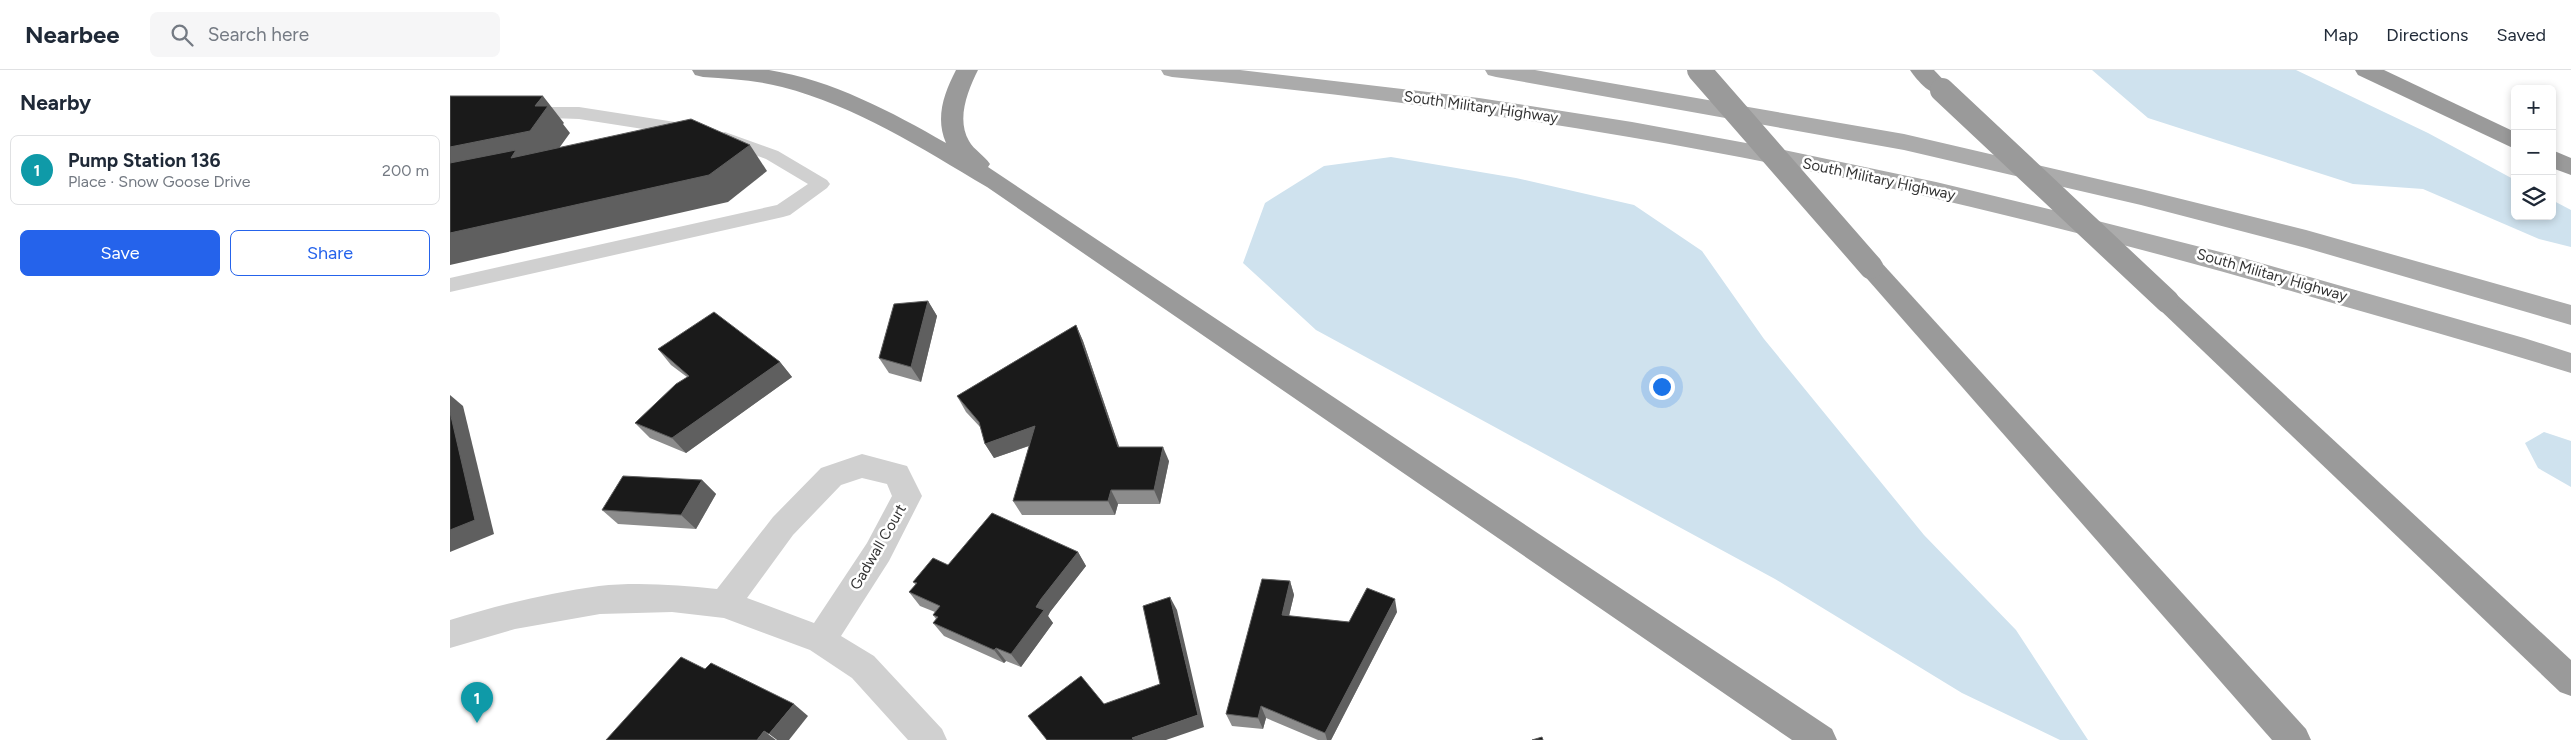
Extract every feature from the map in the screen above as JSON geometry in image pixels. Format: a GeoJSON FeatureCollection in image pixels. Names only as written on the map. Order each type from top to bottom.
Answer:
{"type":"FeatureCollection","features":[{"type":"Feature","properties":{"kind":"highway"},"geometry":{"type":"LineString","coordinates":[[703,70],[786,81],[840,98],[926,141],[995,181],[1820,740]]}},
{"type":"Feature","properties":{"kind":"highway"},"geometry":{"type":"LineString","coordinates":[[967,70],[958,87],[953,117],[956,140],[963,151],[995,181]]}},
{"type":"Feature","properties":{"kind":"highway"},"geometry":{"type":"LineString","coordinates":[[1699,70],[1871,267],[2294,740]]}},
{"type":"Feature","properties":{"kind":"highway"},"geometry":{"type":"LineString","coordinates":[[1921,70],[2571,680]]}},
{"type":"Feature","properties":{"kind":"highway"},"geometry":{"type":"LineString","coordinates":[[2366,70],[2511,138]]}},
{"type":"Feature","properties":{"kind":"highway"},"geometry":{"type":"LineString","coordinates":[[2556,160],[2571,167]]}},
{"type":"Feature","properties":{"kind":"main road","name":"South Military Highway"},"geometry":{"type":"LineString","coordinates":[[1172,70],[1316,84],[1512,110],[1618,127],[1846,170],[2182,250],[2571,363]]}},
{"type":"Feature","properties":{"kind":"main road"},"geometry":{"type":"LineString","coordinates":[[1496,70],[1904,142],[2140,197],[2306,239],[2571,315]]}},
{"type":"Feature","properties":{"kind":"street","name":"Gadwall Court"},"geometry":{"type":"LineString","coordinates":[[724,604],[783,526],[831,476],[862,466],[897,474],[907,496],[878,552],[821,640]]}},
{"type":"Feature","properties":{"kind":"street"},"geometry":{"type":"LineString","coordinates":[[450,634],[515,616],[600,600],[672,598],[724,604],[821,640],[863,668],[930,740]]}},
{"type":"Feature","properties":{"kind":"lane"},"geometry":{"type":"LineString","coordinates":[[450,285],[783,210],[821,184],[772,155],[710,133],[579,113],[510,112]]}},
{"type":"Feature","properties":{"kind":"lane"},"geometry":{"type":"LineString","coordinates":[[662,143],[710,133]]}},
{"type":"Feature","properties":{"kind":"water"},"geometry":{"type":"Polygon","coordinates":[[[2092,70],[2296,70],[2428,133],[2511,178],[2511,220],[2556,220],[2556,202],[2571,210],[2571,247],[2539,239],[2423,189],[2353,184],[2148,118],[2092,70]]]}},
{"type":"Feature","properties":{"kind":"water"},"geometry":{"type":"Polygon","coordinates":[[[1391,157],[1516,178],[1634,205],[1702,251],[1764,339],[1924,535],[2016,630],[2088,740],[2060,740],[1962,693],[1775,579],[1316,330],[1243,263],[1265,203],[1324,166],[1391,157]]]}},
{"type":"Feature","properties":{"kind":"water"},"geometry":{"type":"Polygon","coordinates":[[[2544,432],[2571,441],[2571,487],[2538,468],[2525,443],[2544,432]]]}},
{"type":"Feature","properties":{"kind":"building"},"geometry":{"type":"Polygon","coordinates":[[[450,96],[543,96],[535,106],[548,106],[530,131],[450,147],[450,96]]]}},
{"type":"Feature","properties":{"kind":"building"},"geometry":{"type":"Polygon","coordinates":[[[691,119],[750,145],[709,175],[450,233],[450,163],[516,150],[511,158],[691,119]]]}},
{"type":"Feature","properties":{"kind":"building"},"geometry":{"type":"Polygon","coordinates":[[[928,301],[911,367],[879,358],[894,304],[928,301]]]}},
{"type":"Feature","properties":{"kind":"building"},"geometry":{"type":"Polygon","coordinates":[[[714,312],[780,362],[672,438],[635,423],[676,384],[689,376],[658,349],[714,312]]]}},
{"type":"Feature","properties":{"kind":"building"},"geometry":{"type":"Polygon","coordinates":[[[1076,325],[1118,447],[1163,447],[1154,490],[1111,490],[1108,501],[1013,501],[1035,426],[985,444],[979,422],[957,396],[1076,325]]]}},
{"type":"Feature","properties":{"kind":"building"},"geometry":{"type":"Polygon","coordinates":[[[450,412],[475,520],[450,530],[450,412]]]}},
{"type":"Feature","properties":{"kind":"building"},"geometry":{"type":"Polygon","coordinates":[[[623,476],[702,480],[681,515],[602,510],[623,476]]]}},
{"type":"Feature","properties":{"kind":"building"},"geometry":{"type":"Polygon","coordinates":[[[992,513],[1078,552],[1041,599],[1036,607],[1044,610],[1011,654],[996,648],[994,650],[933,623],[938,617],[933,615],[940,606],[909,592],[917,583],[913,582],[933,558],[948,565],[992,513]]]}},
{"type":"Feature","properties":{"kind":"building"},"geometry":{"type":"Polygon","coordinates":[[[1262,579],[1290,581],[1282,615],[1349,622],[1367,588],[1395,599],[1325,733],[1261,706],[1258,718],[1226,714],[1262,579]]]}},
{"type":"Feature","properties":{"kind":"building"},"geometry":{"type":"Polygon","coordinates":[[[1170,597],[1198,715],[1132,738],[1134,740],[1047,740],[1028,716],[1081,676],[1104,704],[1160,684],[1143,606],[1170,597]]]}},
{"type":"Feature","properties":{"kind":"building"},"geometry":{"type":"Polygon","coordinates":[[[681,657],[705,669],[711,663],[794,704],[769,734],[764,731],[757,740],[606,740],[681,657]]]}},
{"type":"Feature","properties":{"kind":"building"},"geometry":{"type":"Polygon","coordinates":[[[1542,737],[1543,740],[1532,740],[1542,737]]]}},
{"type":"Feature","properties":{"kind":"place","name":"Pump Station 136"},"geometry":{"type":"Point","coordinates":[477,723]}}]}
